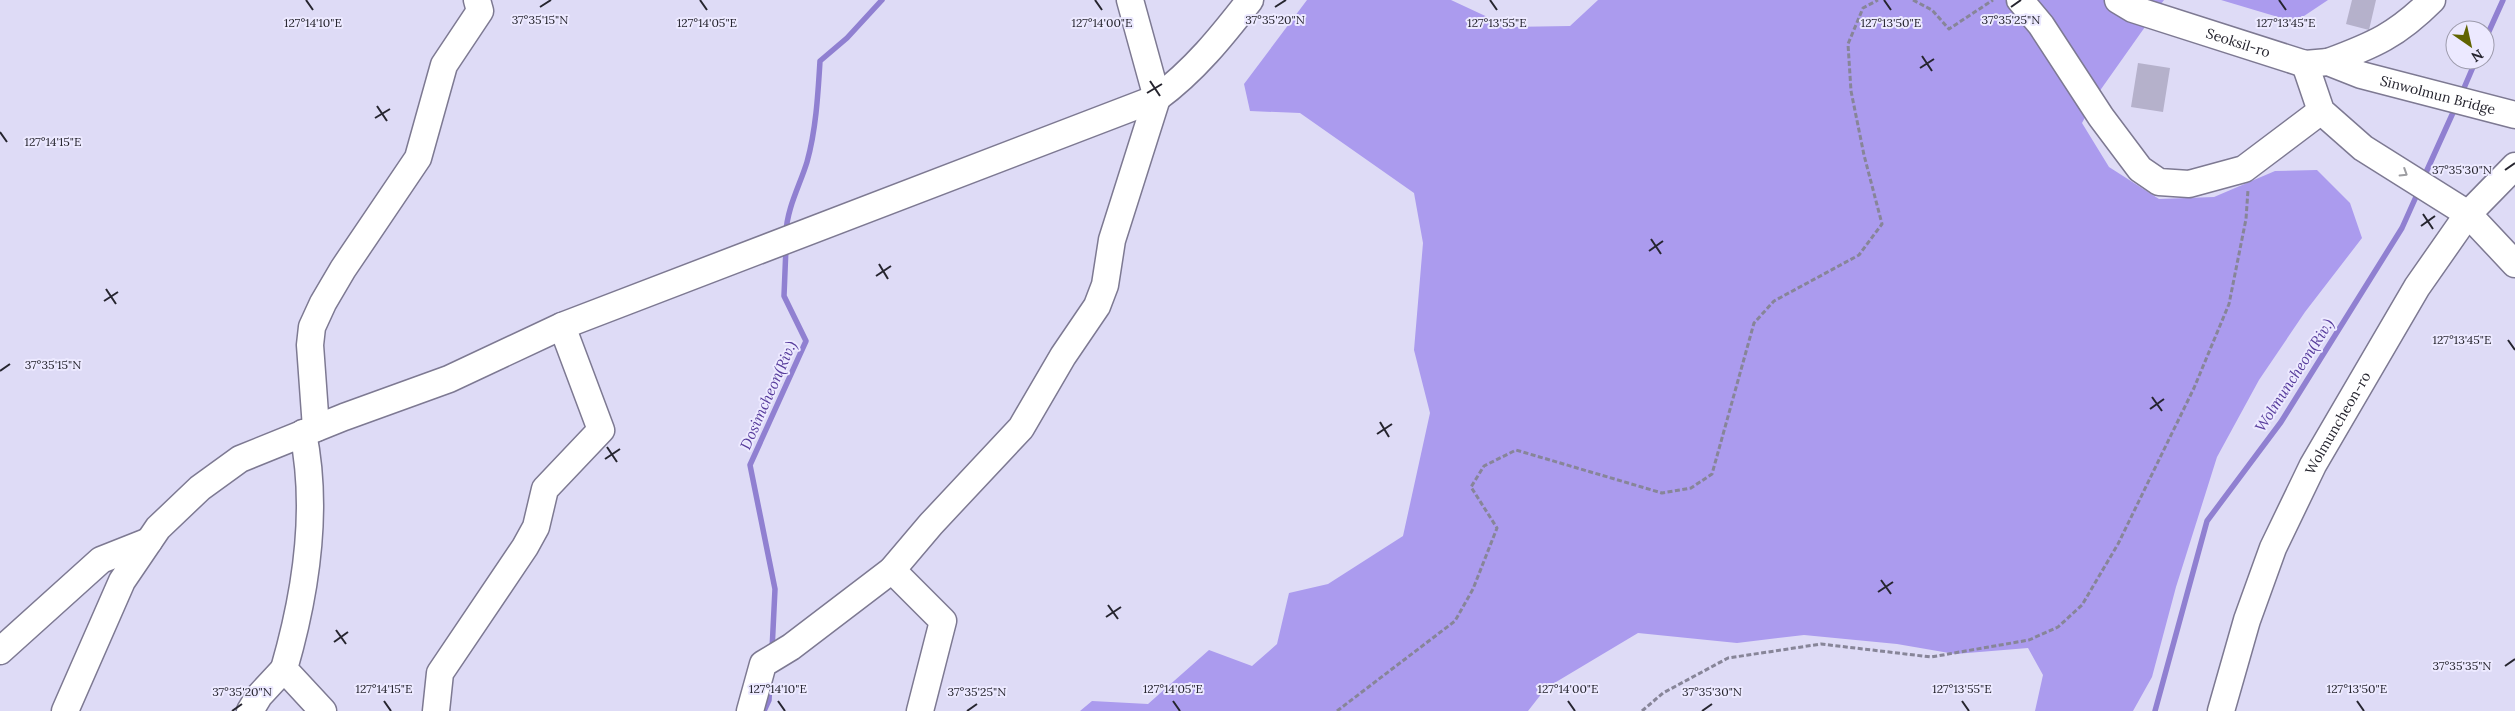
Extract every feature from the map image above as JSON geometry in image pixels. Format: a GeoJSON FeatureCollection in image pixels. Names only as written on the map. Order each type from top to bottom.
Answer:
{"type":"FeatureCollection","features":[{"type":"Feature","properties":{"kind":"street"},"geometry":{"type":"LineString","coordinates":[[250,711],[259,696],[284,669],[295,630],[303,588],[309,533],[310,345],[312,327],[323,303],[343,269],[418,158],[444,65],[480,11],[477,0]]}},
{"type":"Feature","properties":{"kind":"street"},"geometry":{"type":"LineString","coordinates":[[750,711],[763,664],[792,647],[892,570],[1021,428],[1063,356],[1097,306],[1105,285],[1112,240],[1157,98],[1130,0]]}},
{"type":"Feature","properties":{"kind":"street"},"geometry":{"type":"LineString","coordinates":[[65,711],[122,582],[158,528],[200,488],[240,459],[449,379],[562,326],[1157,98],[1179,82],[1222,37],[1250,0]]}},
{"type":"Feature","properties":{"kind":"street"},"geometry":{"type":"LineString","coordinates":[[2020,0],[2041,25],[2101,116],[2140,169],[2159,182],[2189,184],[2223,176],[2250,165],[2321,111]]}},
{"type":"Feature","properties":{"kind":"street","name":"Seoksil-ro"},"geometry":{"type":"LineString","coordinates":[[2118,0],[2133,9],[2361,75]]}},
{"type":"Feature","properties":{"kind":"street"},"geometry":{"type":"LineString","coordinates":[[2432,0],[2408,24],[2373,45],[2316,63],[2321,111],[2363,148],[2461,209],[2515,264]]}},
{"type":"Feature","properties":{"kind":"street","name":"Sinwolmun Bridge"},"geometry":{"type":"LineString","coordinates":[[2361,75],[2515,116]]}},
{"type":"Feature","properties":{"kind":"street","name":"Wolmuncheon-ro"},"geometry":{"type":"LineString","coordinates":[[2221,711],[2247,620],[2273,548],[2313,464],[2461,209],[2515,166]]}},
{"type":"Feature","properties":{"kind":"street"},"geometry":{"type":"LineString","coordinates":[[436,711],[440,673],[525,547],[536,527],[545,489],[600,430],[562,326]]}},
{"type":"Feature","properties":{"kind":"street"},"geometry":{"type":"LineString","coordinates":[[0,651],[102,560],[149,541]]}},
{"type":"Feature","properties":{"kind":"street"},"geometry":{"type":"LineString","coordinates":[[892,570],[943,621],[920,711]]}},
{"type":"Feature","properties":{"kind":"street"},"geometry":{"type":"LineString","coordinates":[[284,669],[323,711]]}},
{"type":"Feature","properties":{"kind":"path"},"geometry":{"type":"LineString","coordinates":[[1337,711],[1455,621],[1473,589],[1498,528],[1471,487],[1484,466],[1516,450],[1662,493],[1691,488],[1712,474],[1754,322],[1774,301],[1859,255],[1882,224],[1864,155],[1851,91],[1848,44],[1863,8],[1878,0]]}},
{"type":"Feature","properties":{"kind":"path"},"geometry":{"type":"LineString","coordinates":[[1913,0],[1932,10],[1949,29],[1993,0]]}},
{"type":"Feature","properties":{"kind":"path"},"geometry":{"type":"LineString","coordinates":[[1642,711],[1663,693],[1728,658],[1821,644],[1931,657],[2029,640],[2058,627],[2082,605],[2118,544],[2194,388],[2226,312],[2246,218],[2250,165]]}},
{"type":"Feature","properties":{"kind":"shaded area"},"geometry":{"type":"Polygon","coordinates":[[[1307,0],[1451,0],[1509,27],[1570,26],[1598,0],[2164,0],[2099,92],[2082,123],[2109,167],[2159,199],[2214,197],[2275,171],[2317,170],[2350,203],[2362,238],[2305,312],[2259,380],[2217,457],[2176,587],[2152,677],[2133,711],[2035,711],[2043,675],[2028,648],[1955,654],[1897,644],[1804,635],[1737,643],[1638,633],[1546,688],[1528,711],[1080,711],[1092,701],[1148,704],[1209,650],[1252,666],[1277,644],[1289,593],[1328,584],[1403,536],[1430,413],[1414,350],[1423,243],[1414,193],[1300,113],[1250,111],[1244,84],[1307,0]]]}},
{"type":"Feature","properties":{"kind":"shaded area"},"geometry":{"type":"Polygon","coordinates":[[[2221,0],[2328,0],[2295,22],[2221,0]]]}},
{"type":"Feature","properties":{"kind":"building"},"geometry":{"type":"Polygon","coordinates":[[[2352,0],[2376,0],[2369,30],[2346,24],[2352,0]]]}},
{"type":"Feature","properties":{"kind":"building"},"geometry":{"type":"Polygon","coordinates":[[[2138,63],[2170,68],[2163,112],[2131,107],[2138,63]]]}},
{"type":"Feature","properties":{"kind":"waterway","name":"Dosimcheon(Riv.)"},"geometry":{"type":"LineString","coordinates":[[786,233],[794,197],[807,162],[813,137],[820,61],[847,38],[882,0]]}},
{"type":"Feature","properties":{"kind":"waterway","name":"Wolmuncheon(Riv.)"},"geometry":{"type":"LineString","coordinates":[[2494,20],[2503,0]]}},
{"type":"Feature","properties":{"kind":"waterway","name":"Wolmuncheon(Riv.)"},"geometry":{"type":"LineString","coordinates":[[2461,95],[2472,70]]}},
{"type":"Feature","properties":{"kind":"waterway","name":"Wolmuncheon(Riv.)"},"geometry":{"type":"LineString","coordinates":[[2423,179],[2456,106]]}},
{"type":"Feature","properties":{"kind":"waterway","name":"Wolmuncheon(Riv.)"},"geometry":{"type":"LineString","coordinates":[[2155,711],[2207,521],[2281,422],[2402,228],[2419,190]]}},
{"type":"Feature","properties":{"kind":"waterway","name":"Dosimcheon(Riv.)"},"geometry":{"type":"LineString","coordinates":[[772,650],[775,589],[750,465],[806,341],[784,296],[786,247]]}},
{"type":"Feature","properties":{"kind":"waterway","name":"Dosimcheon(Riv.)"},"geometry":{"type":"LineString","coordinates":[[764,711],[769,700],[770,682]]}}]}
